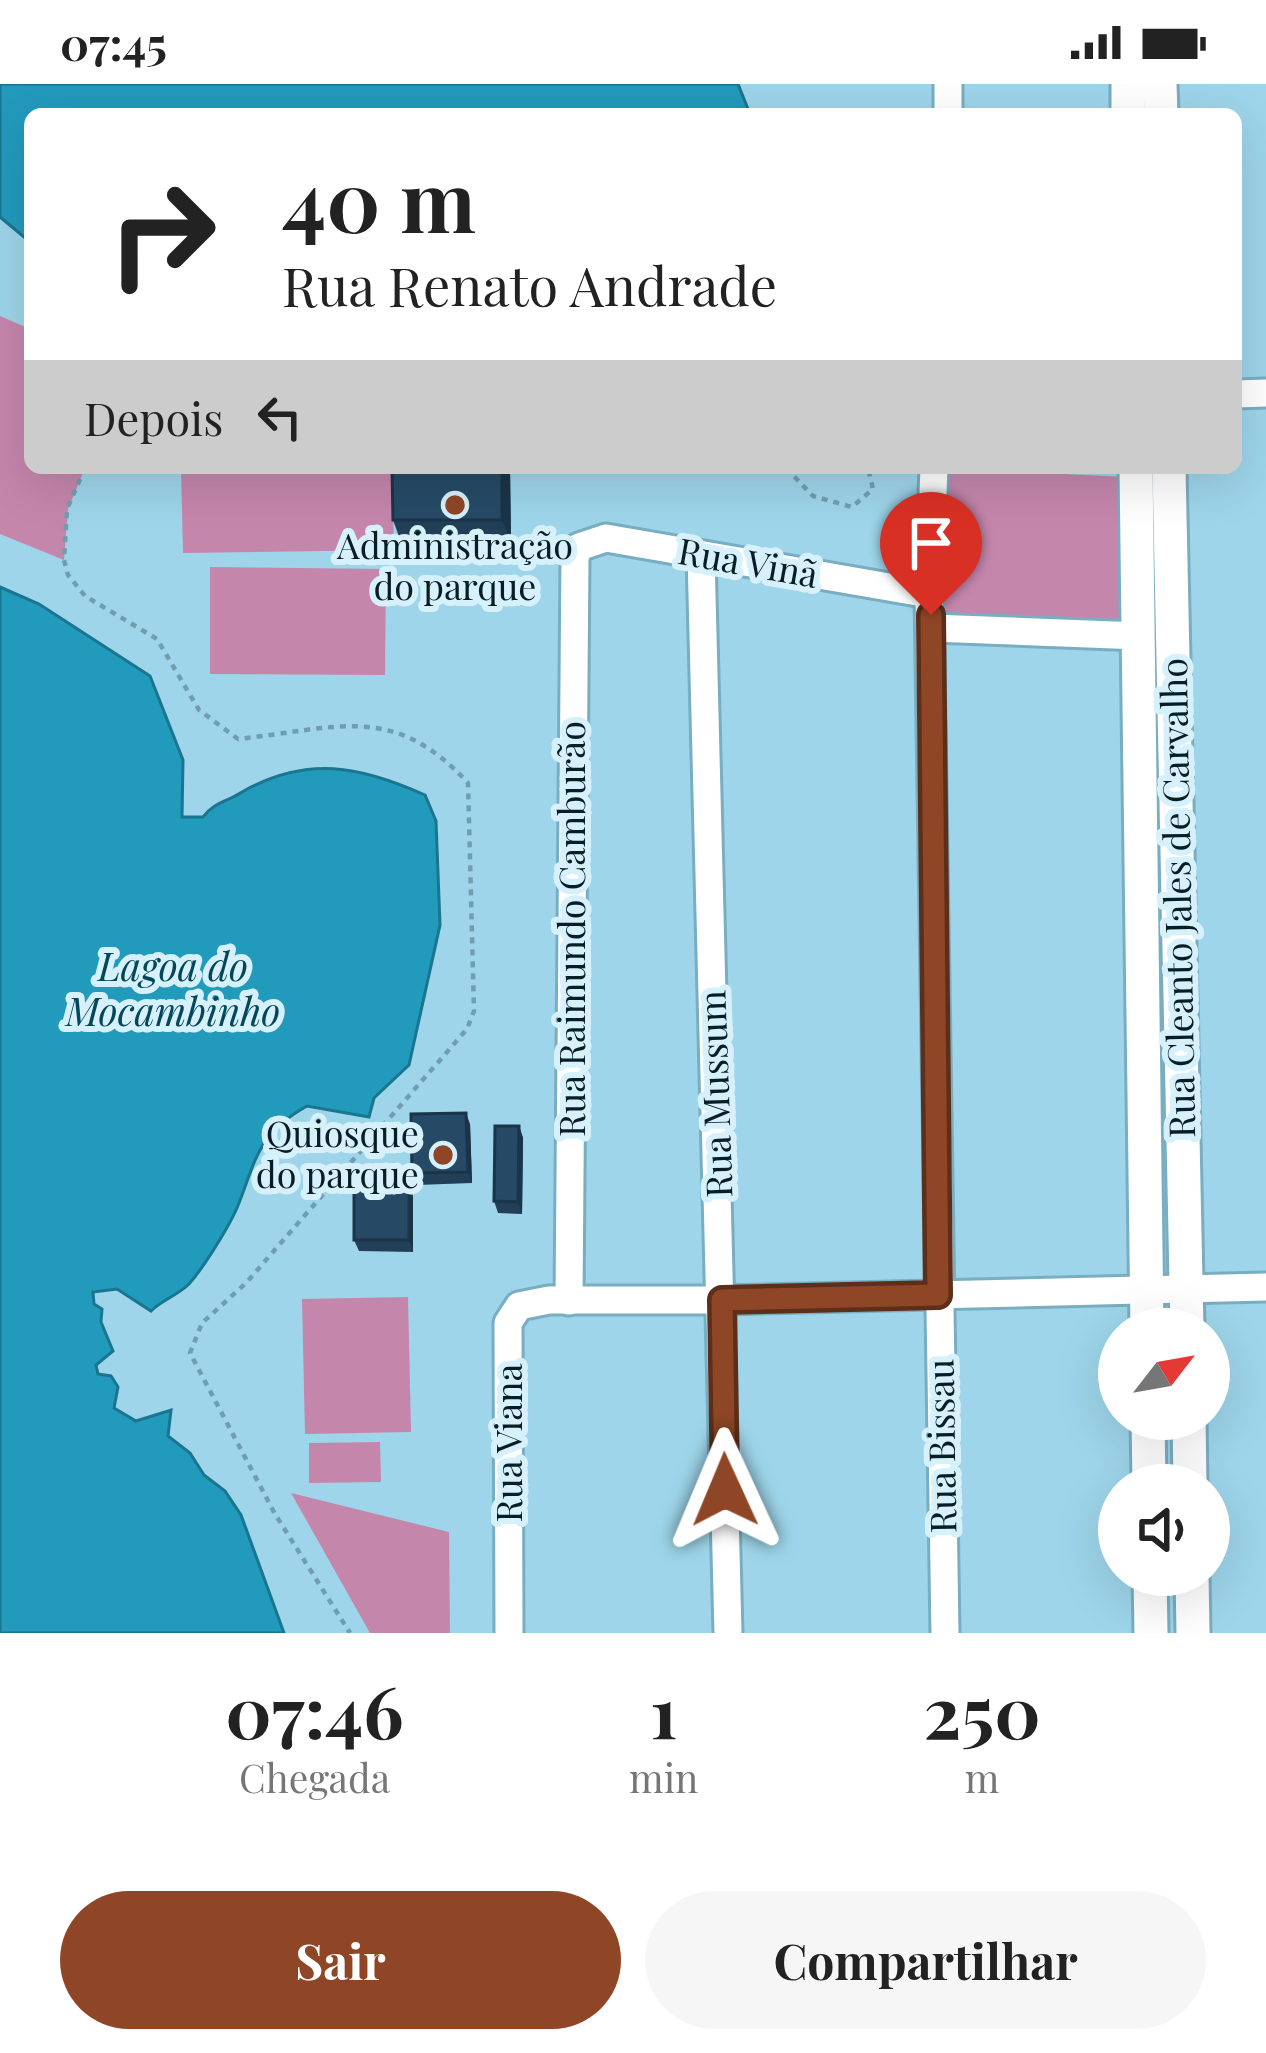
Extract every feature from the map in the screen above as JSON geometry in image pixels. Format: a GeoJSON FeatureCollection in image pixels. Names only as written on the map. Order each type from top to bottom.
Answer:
{"type":"FeatureCollection","features":[{"type":"Feature","properties":{"kind":"street","name":"Rua Bissau"},"geometry":{"type":"LineString","coordinates":[[934,474],[929,594],[945,1633]]}},
{"type":"Feature","properties":{"kind":"street","name":"Rua Cleanto Jales de Carvalho"},"geometry":{"type":"LineString","coordinates":[[1136,474],[1146,1308]]}},
{"type":"Feature","properties":{"kind":"street","name":"Rua Cleanto Jales de Carvalho"},"geometry":{"type":"LineString","coordinates":[[1169,474],[1186,1308]]}},
{"type":"Feature","properties":{"kind":"street","name":"Rua Vinã"},"geometry":{"type":"LineString","coordinates":[[575,556],[587,542],[606,538],[929,594]]}},
{"type":"Feature","properties":{"kind":"street","name":"Rua Mussum"},"geometry":{"type":"LineString","coordinates":[[700,555],[728,1633]]}},
{"type":"Feature","properties":{"kind":"street","name":"Rua Raimundo Camburão"},"geometry":{"type":"LineString","coordinates":[[569,1300],[575,556]]}},
{"type":"Feature","properties":{"kind":"street"},"geometry":{"type":"LineString","coordinates":[[932,628],[1140,636]]}},
{"type":"Feature","properties":{"kind":"street","name":"Rua Viana"},"geometry":{"type":"LineString","coordinates":[[509,1633],[508,1323],[512,1312],[529,1302],[1266,1287]]}},
{"type":"Feature","properties":{"kind":"street"},"geometry":{"type":"LineString","coordinates":[[1150,1596],[1151,1633]]}},
{"type":"Feature","properties":{"kind":"street"},"geometry":{"type":"LineString","coordinates":[[1192,1596],[1193,1633]]}},
{"type":"Feature","properties":{"kind":"path"},"geometry":{"type":"LineString","coordinates":[[82,474],[68,508],[64,560],[68,575],[85,596],[157,639],[199,710],[238,740],[356,724],[394,732],[445,758],[468,783],[474,1011],[467,1029],[246,1283],[202,1323],[190,1353],[275,1514],[350,1633]]}},
{"type":"Feature","properties":{"kind":"path"},"geometry":{"type":"LineString","coordinates":[[792,474],[813,496],[852,507],[873,489],[869,474]]}},
{"type":"Feature","properties":{"kind":"shaded area"},"geometry":{"type":"Polygon","coordinates":[[[0,316],[24,326],[24,474],[83,474],[68,509],[64,560],[0,534],[0,316]]]}},
{"type":"Feature","properties":{"kind":"shaded area"},"geometry":{"type":"Polygon","coordinates":[[[181,474],[392,474],[394,550],[183,553],[181,474]]]}},
{"type":"Feature","properties":{"kind":"shaded area"},"geometry":{"type":"Polygon","coordinates":[[[934,474],[1127,477],[1140,636],[932,628],[934,474]]]}},
{"type":"Feature","properties":{"kind":"shaded area"},"geometry":{"type":"Polygon","coordinates":[[[210,567],[386,569],[385,675],[210,674],[210,567]]]}},
{"type":"Feature","properties":{"kind":"shaded area"},"geometry":{"type":"Polygon","coordinates":[[[408,1297],[411,1432],[305,1434],[302,1299],[408,1297]]]}},
{"type":"Feature","properties":{"kind":"shaded area"},"geometry":{"type":"Polygon","coordinates":[[[380,1442],[381,1482],[309,1483],[309,1443],[380,1442]]]}},
{"type":"Feature","properties":{"kind":"shaded area"},"geometry":{"type":"Polygon","coordinates":[[[291,1493],[449,1532],[450,1633],[370,1633],[291,1493]]]}},
{"type":"Feature","properties":{"kind":"water"},"geometry":{"type":"Polygon","coordinates":[[[0,84],[738,84],[748,108],[24,108],[24,237],[0,217],[0,84]]]}},
{"type":"Feature","properties":{"kind":"water","name":"Lagoa do Mocambinho"},"geometry":{"type":"Polygon","coordinates":[[[0,587],[39,604],[150,676],[183,760],[182,817],[203,817],[266,780],[311,769],[334,769],[378,777],[425,795],[436,821],[440,925],[409,1065],[374,1098],[369,1117],[307,1106],[279,1126],[262,1147],[224,1233],[180,1291],[151,1311],[117,1289],[93,1292],[113,1351],[96,1365],[98,1374],[111,1376],[118,1387],[114,1408],[136,1421],[171,1410],[168,1436],[190,1453],[241,1515],[284,1633],[0,1633],[0,587]]]}},
{"type":"Feature","properties":{"kind":"building"},"geometry":{"type":"Polygon","coordinates":[[[392,474],[502,474],[502,520],[393,520],[392,474]]]}},
{"type":"Feature","properties":{"kind":"building","name":"Quiosque do parque"},"geometry":{"type":"Polygon","coordinates":[[[466,1113],[468,1172],[412,1173],[411,1114],[466,1113]]]}},
{"type":"Feature","properties":{"kind":"building"},"geometry":{"type":"Polygon","coordinates":[[[495,1126],[519,1126],[518,1202],[494,1201],[495,1126]]]}},
{"type":"Feature","properties":{"kind":"building","name":"Quiosque do parque"},"geometry":{"type":"Polygon","coordinates":[[[354,1184],[409,1184],[409,1240],[354,1240],[354,1184]]]}},
{"type":"Feature","properties":{"kind":"place","name":"Administração do parque"},"geometry":{"type":"Point","coordinates":[455,505]}},
{"type":"Feature","properties":{"kind":"place","name":"Quiosque do parque"},"geometry":{"type":"Point","coordinates":[443,1155]}},
{"type":"Feature","properties":{"kind":"route"},"geometry":{"type":"LineString","coordinates":[[725,1490],[722,1300],[938,1295],[931,615]]}}]}
